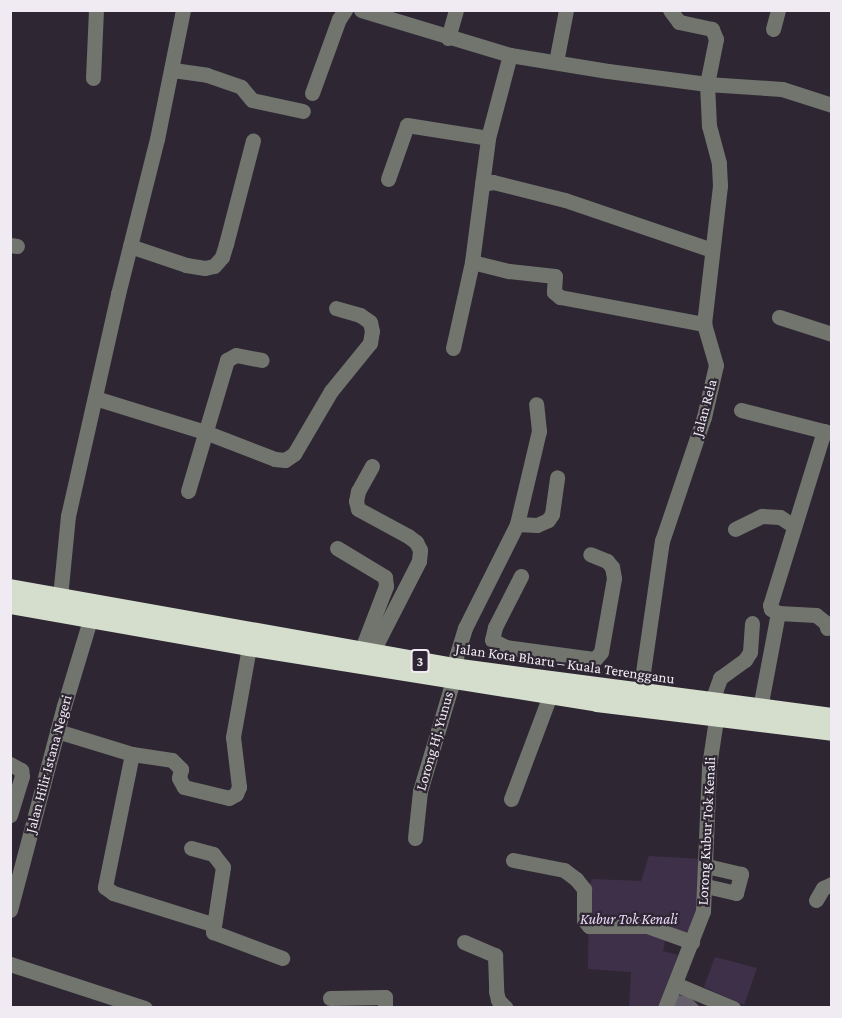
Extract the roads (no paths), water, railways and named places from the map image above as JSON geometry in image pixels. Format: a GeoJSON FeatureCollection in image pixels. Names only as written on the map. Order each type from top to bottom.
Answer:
{"type":"FeatureCollection","features":[{"type":"Feature","properties":{"kind":"highway","name":"Jalan Kota Bharu – Kuala Terengganu"},"geometry":{"type":"LineString","coordinates":[[10,588],[367,652],[453,673]]}},
{"type":"Feature","properties":{"kind":"highway","name":"Jalan Kota Bharu – Kuala Terengganu"},"geometry":{"type":"LineString","coordinates":[[10,605],[249,647],[453,673],[714,711],[831,732]]}},
{"type":"Feature","properties":{"kind":"highway","name":"Jalan Kota Bharu – Kuala Terengganu"},"geometry":{"type":"LineString","coordinates":[[554,688],[640,693],[714,711],[760,708],[831,717]]}},
{"type":"Feature","properties":{"kind":"street"},"geometry":{"type":"LineString","coordinates":[[93,78],[96,10]]}},
{"type":"Feature","properties":{"kind":"street"},"geometry":{"type":"LineString","coordinates":[[60,597],[68,516],[173,70],[183,10]]}},
{"type":"Feature","properties":{"kind":"street"},"geometry":{"type":"LineString","coordinates":[[312,93],[345,10]]}},
{"type":"Feature","properties":{"kind":"street"},"geometry":{"type":"LineString","coordinates":[[362,10],[448,38],[510,54],[707,84],[782,89],[831,105]]}},
{"type":"Feature","properties":{"kind":"street"},"geometry":{"type":"LineString","coordinates":[[448,38],[456,10]]}},
{"type":"Feature","properties":{"kind":"street"},"geometry":{"type":"LineString","coordinates":[[556,62],[566,10]]}},
{"type":"Feature","properties":{"kind":"street","name":"Jalan Rela"},"geometry":{"type":"LineString","coordinates":[[640,693],[662,541],[704,417],[714,377],[715,356],[704,324],[720,185],[719,163],[709,126],[707,84],[716,39],[712,29],[680,22],[670,10]]}},
{"type":"Feature","properties":{"kind":"street"},"geometry":{"type":"LineString","coordinates":[[773,29],[778,10]]}},
{"type":"Feature","properties":{"kind":"street"},"geometry":{"type":"LineString","coordinates":[[453,348],[472,262],[488,138],[510,54]]}},
{"type":"Feature","properties":{"kind":"street"},"geometry":{"type":"LineString","coordinates":[[173,70],[207,75],[241,87],[252,100],[303,111]]}},
{"type":"Feature","properties":{"kind":"street"},"geometry":{"type":"LineString","coordinates":[[388,179],[406,125],[488,138]]}},
{"type":"Feature","properties":{"kind":"street"},"geometry":{"type":"LineString","coordinates":[[130,246],[186,265],[205,268],[214,266],[222,257],[254,140]]}},
{"type":"Feature","properties":{"kind":"street"},"geometry":{"type":"LineString","coordinates":[[482,184],[493,182],[565,200],[712,250]]}},
{"type":"Feature","properties":{"kind":"street"},"geometry":{"type":"LineString","coordinates":[[472,262],[509,271],[555,276],[554,292],[560,297],[704,324]]}},
{"type":"Feature","properties":{"kind":"street"},"geometry":{"type":"LineString","coordinates":[[95,398],[205,432],[275,459],[285,460],[294,454],[331,390],[370,343],[372,331],[370,322],[360,315],[336,308]]}},
{"type":"Feature","properties":{"kind":"street"},"geometry":{"type":"LineString","coordinates":[[779,317],[831,334]]}},
{"type":"Feature","properties":{"kind":"street"},"geometry":{"type":"LineString","coordinates":[[188,491],[230,357],[262,360]]}},
{"type":"Feature","properties":{"kind":"street","name":"Lorong Hj. Yunus"},"geometry":{"type":"LineString","coordinates":[[415,838],[420,791],[465,628],[517,524],[538,431],[537,404]]}},
{"type":"Feature","properties":{"kind":"street"},"geometry":{"type":"LineString","coordinates":[[741,410],[828,432],[770,601],[771,609],[778,613],[816,615],[826,623],[827,628]]}},
{"type":"Feature","properties":{"kind":"street"},"geometry":{"type":"LineString","coordinates":[[367,652],[419,561],[420,550],[416,542],[408,536],[358,509],[356,501],[358,491],[372,466]]}},
{"type":"Feature","properties":{"kind":"street"},"geometry":{"type":"LineString","coordinates":[[517,524],[537,525],[548,520],[552,514],[557,477]]}},
{"type":"Feature","properties":{"kind":"street"},"geometry":{"type":"LineString","coordinates":[[735,529],[762,516],[780,517],[794,526]]}},
{"type":"Feature","properties":{"kind":"street"},"geometry":{"type":"LineString","coordinates":[[337,548],[385,577],[387,586],[367,652]]}},
{"type":"Feature","properties":{"kind":"street"},"geometry":{"type":"LineString","coordinates":[[521,576],[495,627],[492,640],[506,647],[595,659],[601,652],[614,578],[612,567],[607,561],[590,554]]}},
{"type":"Feature","properties":{"kind":"street"},"geometry":{"type":"LineString","coordinates":[[760,708],[778,613]]}},
{"type":"Feature","properties":{"kind":"street","name":"Jalan Hilir Istana Negeri"},"geometry":{"type":"LineString","coordinates":[[10,910],[57,731],[90,620]]}},
{"type":"Feature","properties":{"kind":"street","name":"Lorong Kubur Tok Kenali"},"geometry":{"type":"LineString","coordinates":[[665,1008],[703,912],[706,886],[709,766],[714,711],[720,678],[746,660],[750,652],[752,623]]}},
{"type":"Feature","properties":{"kind":"street"},"geometry":{"type":"LineString","coordinates":[[57,731],[132,754],[162,757],[178,763],[181,769],[180,784],[184,788],[229,798],[236,794],[238,787],[233,737],[249,647]]}},
{"type":"Feature","properties":{"kind":"street"},"geometry":{"type":"LineString","coordinates":[[511,798],[554,688],[564,654]]}},
{"type":"Feature","properties":{"kind":"street"},"geometry":{"type":"LineString","coordinates":[[132,754],[105,887],[113,893],[212,924]]}},
{"type":"Feature","properties":{"kind":"street"},"geometry":{"type":"LineString","coordinates":[[10,764],[21,770],[22,776],[10,815]]}},
{"type":"Feature","properties":{"kind":"street"},"geometry":{"type":"LineString","coordinates":[[191,848],[213,854],[223,867],[212,924],[213,932],[221,937],[282,958]]}},
{"type":"Feature","properties":{"kind":"street"},"geometry":{"type":"LineString","coordinates":[[513,860],[564,870],[576,879],[584,889],[584,920],[589,926],[647,926],[692,942]]}},
{"type":"Feature","properties":{"kind":"street"},"geometry":{"type":"LineString","coordinates":[[706,867],[741,874],[736,892],[706,886]]}},
{"type":"Feature","properties":{"kind":"street"},"geometry":{"type":"LineString","coordinates":[[816,900],[823,888],[831,884]]}},
{"type":"Feature","properties":{"kind":"street"},"geometry":{"type":"LineString","coordinates":[[464,942],[495,955],[498,1000],[506,1008]]}},
{"type":"Feature","properties":{"kind":"street"},"geometry":{"type":"LineString","coordinates":[[10,964],[145,1008]]}},
{"type":"Feature","properties":{"kind":"street"},"geometry":{"type":"LineString","coordinates":[[675,984],[733,1008]]}},
{"type":"Feature","properties":{"kind":"street"},"geometry":{"type":"LineString","coordinates":[[330,998],[385,998],[385,1008]]}},
{"type":"Feature","properties":{"kind":"park label","name":"Kubur Tok Kenali"},"geometry":{"type":"Point","coordinates":[629,920]}}]}
